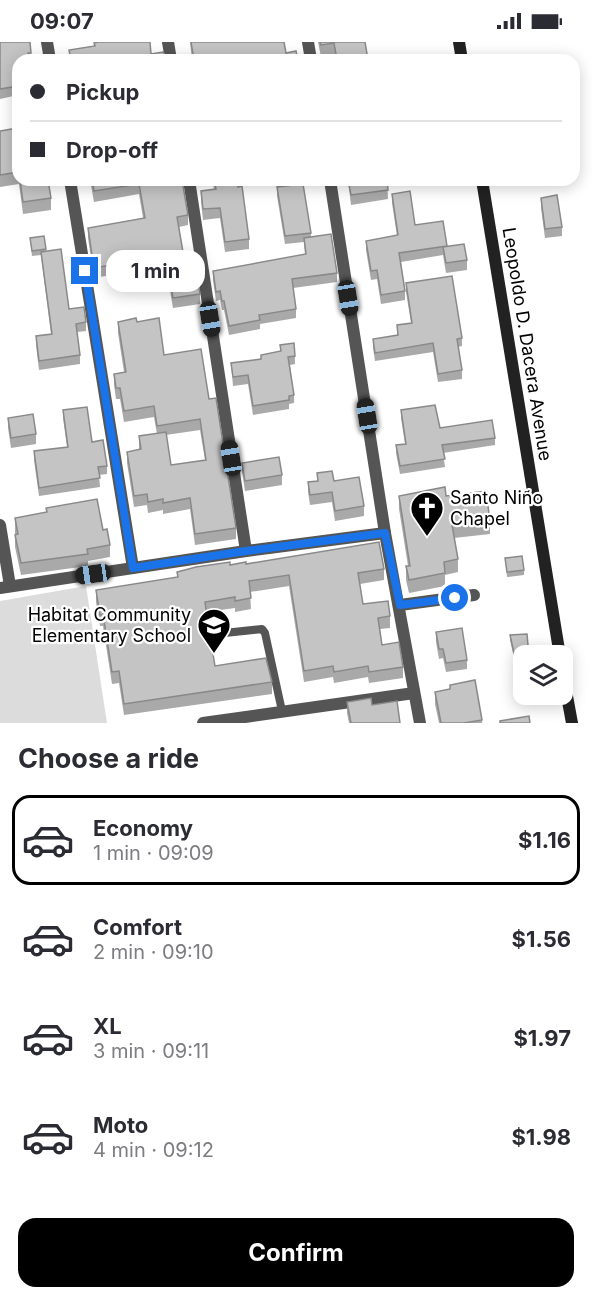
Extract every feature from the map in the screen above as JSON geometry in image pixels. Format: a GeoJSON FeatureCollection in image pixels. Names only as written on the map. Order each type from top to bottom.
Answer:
{"type":"FeatureCollection","features":[{"type":"Feature","properties":{"kind":"main road","name":"Leopoldo D. Dacera Avenue"},"geometry":{"type":"LineString","coordinates":[[483,186],[558,645]]}},
{"type":"Feature","properties":{"kind":"main road"},"geometry":{"type":"LineString","coordinates":[[569,705],[572,723]]}},
{"type":"Feature","properties":{"kind":"street"},"geometry":{"type":"LineString","coordinates":[[71,186],[133,568]]}},
{"type":"Feature","properties":{"kind":"street"},"geometry":{"type":"LineString","coordinates":[[190,186],[246,551]]}},
{"type":"Feature","properties":{"kind":"street"},"geometry":{"type":"LineString","coordinates":[[331,186],[385,533],[420,723]]}},
{"type":"Feature","properties":{"kind":"street"},"geometry":{"type":"LineString","coordinates":[[0,525],[5,587],[385,533]]}},
{"type":"Feature","properties":{"kind":"street"},"geometry":{"type":"LineString","coordinates":[[400,605],[474,595]]}},
{"type":"Feature","properties":{"kind":"street"},"geometry":{"type":"LineString","coordinates":[[203,723],[283,717],[414,693]]}},
{"type":"Feature","properties":{"kind":"lane"},"geometry":{"type":"LineString","coordinates":[[206,635],[262,629],[283,717]]}},
{"type":"Feature","properties":{"kind":"shaded area"},"geometry":{"type":"Polygon","coordinates":[[[86,586],[107,723],[0,723],[0,601],[86,586]]]}},
{"type":"Feature","properties":{"kind":"building"},"geometry":{"type":"Polygon","coordinates":[[[0,42],[30,42],[31,53],[12,54],[12,87],[0,89],[0,42]]]}},
{"type":"Feature","properties":{"kind":"building"},"geometry":{"type":"Polygon","coordinates":[[[150,42],[151,54],[70,54],[69,50],[95,46],[94,43],[150,42]]]}},
{"type":"Feature","properties":{"kind":"building"},"geometry":{"type":"Polygon","coordinates":[[[191,42],[284,42],[286,53],[296,51],[297,54],[193,54],[191,42]]]}},
{"type":"Feature","properties":{"kind":"building"},"geometry":{"type":"Polygon","coordinates":[[[320,42],[365,42],[367,54],[336,54],[334,43],[321,45],[320,42]]]}},
{"type":"Feature","properties":{"kind":"building"},"geometry":{"type":"Polygon","coordinates":[[[12,129],[12,173],[0,175],[0,131],[12,129]]]}},
{"type":"Feature","properties":{"kind":"building"},"geometry":{"type":"Polygon","coordinates":[[[21,186],[49,186],[51,198],[23,202],[21,186]]]}},
{"type":"Feature","properties":{"kind":"building"},"geometry":{"type":"Polygon","coordinates":[[[93,186],[126,186],[94,191],[93,186]]]}},
{"type":"Feature","properties":{"kind":"building"},"geometry":{"type":"Polygon","coordinates":[[[139,186],[183,186],[188,215],[177,217],[184,258],[194,256],[200,294],[173,298],[166,257],[94,268],[88,228],[145,218],[139,186]]]}},
{"type":"Feature","properties":{"kind":"building"},"geometry":{"type":"Polygon","coordinates":[[[215,186],[242,186],[249,239],[225,242],[220,208],[203,209],[201,191],[216,189],[215,186]]]}},
{"type":"Feature","properties":{"kind":"building"},"geometry":{"type":"Polygon","coordinates":[[[303,186],[311,233],[285,236],[277,187],[303,186]]]}},
{"type":"Feature","properties":{"kind":"building"},"geometry":{"type":"Polygon","coordinates":[[[349,186],[388,186],[388,190],[351,195],[349,186]]]}},
{"type":"Feature","properties":{"kind":"building"},"geometry":{"type":"Polygon","coordinates":[[[410,191],[415,225],[443,221],[447,246],[399,253],[405,291],[381,295],[377,270],[371,271],[366,241],[398,235],[392,194],[410,191]]]}},
{"type":"Feature","properties":{"kind":"building"},"geometry":{"type":"Polygon","coordinates":[[[557,195],[562,227],[545,229],[541,198],[557,195]]]}},
{"type":"Feature","properties":{"kind":"building"},"geometry":{"type":"Polygon","coordinates":[[[331,234],[337,273],[292,279],[296,309],[259,315],[260,320],[229,326],[224,301],[222,301],[220,291],[216,292],[213,271],[306,254],[304,238],[331,234]]]}},
{"type":"Feature","properties":{"kind":"building"},"geometry":{"type":"Polygon","coordinates":[[[44,236],[46,249],[32,251],[30,238],[44,236]]]}},
{"type":"Feature","properties":{"kind":"building"},"geometry":{"type":"Polygon","coordinates":[[[464,244],[467,260],[446,263],[443,247],[464,244]]]}},
{"type":"Feature","properties":{"kind":"building"},"geometry":{"type":"Polygon","coordinates":[[[61,249],[69,309],[84,307],[86,322],[76,324],[80,355],[39,361],[36,336],[52,334],[41,252],[61,249]]]}},
{"type":"Feature","properties":{"kind":"building"},"geometry":{"type":"Polygon","coordinates":[[[452,276],[462,338],[457,339],[462,370],[438,374],[433,343],[375,353],[373,339],[398,335],[397,325],[412,323],[406,283],[452,276]]]}},
{"type":"Feature","properties":{"kind":"building"},"geometry":{"type":"Polygon","coordinates":[[[136,318],[137,322],[159,318],[164,355],[201,349],[209,399],[216,398],[236,528],[195,534],[190,498],[163,503],[163,499],[148,502],[147,494],[134,496],[127,452],[141,449],[139,436],[166,432],[171,465],[206,460],[200,419],[157,426],[154,406],[124,411],[120,388],[116,388],[114,374],[126,372],[118,322],[136,318]]]}},
{"type":"Feature","properties":{"kind":"building"},"geometry":{"type":"Polygon","coordinates":[[[294,343],[295,356],[288,357],[294,395],[289,396],[289,400],[253,406],[248,375],[233,377],[231,363],[261,359],[261,355],[281,351],[280,345],[294,343]]]}},
{"type":"Feature","properties":{"kind":"building"},"geometry":{"type":"Polygon","coordinates":[[[435,405],[440,428],[492,420],[495,438],[442,445],[445,459],[400,466],[396,445],[406,444],[401,410],[435,405]]]}},
{"type":"Feature","properties":{"kind":"building"},"geometry":{"type":"Polygon","coordinates":[[[87,407],[92,442],[103,440],[107,466],[98,467],[100,478],[39,488],[34,451],[68,447],[63,410],[87,407]]]}},
{"type":"Feature","properties":{"kind":"building"},"geometry":{"type":"Polygon","coordinates":[[[33,414],[36,434],[11,438],[8,418],[33,414]]]}},
{"type":"Feature","properties":{"kind":"building"},"geometry":{"type":"Polygon","coordinates":[[[279,457],[282,475],[245,481],[242,463],[279,457]]]}},
{"type":"Feature","properties":{"kind":"building"},"geometry":{"type":"Polygon","coordinates":[[[332,471],[334,481],[359,477],[364,506],[335,511],[332,492],[310,495],[308,482],[318,481],[317,473],[332,471]]]}},
{"type":"Feature","properties":{"kind":"building","name":"Santo Niño Chapel"},"geometry":{"type":"Polygon","coordinates":[[[445,487],[446,496],[486,491],[490,521],[452,525],[458,559],[444,562],[445,573],[409,580],[406,566],[410,566],[399,496],[445,487]]]}},
{"type":"Feature","properties":{"kind":"building"},"geometry":{"type":"Polygon","coordinates":[[[97,499],[103,530],[107,529],[110,545],[87,549],[88,554],[21,563],[15,535],[18,534],[15,518],[47,512],[46,508],[97,499]]]}},
{"type":"Feature","properties":{"kind":"building","name":"Habitat Community Elementary School"},"geometry":{"type":"Polygon","coordinates":[[[379,542],[384,569],[358,573],[363,604],[388,601],[390,616],[378,618],[382,645],[399,642],[403,667],[369,672],[368,666],[334,672],[333,666],[304,671],[289,575],[249,581],[251,598],[235,601],[235,597],[205,602],[207,617],[200,622],[201,628],[209,630],[215,666],[266,658],[272,682],[124,704],[119,671],[112,672],[103,614],[100,615],[96,590],[178,577],[177,572],[196,567],[230,562],[230,565],[246,562],[246,564],[379,542]]]}},
{"type":"Feature","properties":{"kind":"building"},"geometry":{"type":"Polygon","coordinates":[[[522,556],[524,570],[507,572],[505,558],[522,556]]]}},
{"type":"Feature","properties":{"kind":"building"},"geometry":{"type":"Polygon","coordinates":[[[462,628],[467,660],[446,663],[443,649],[439,649],[436,632],[462,628]]]}},
{"type":"Feature","properties":{"kind":"building"},"geometry":{"type":"Polygon","coordinates":[[[527,634],[528,645],[513,645],[513,648],[510,635],[527,634]]]}},
{"type":"Feature","properties":{"kind":"building"},"geometry":{"type":"Polygon","coordinates":[[[475,680],[482,720],[441,723],[435,692],[450,689],[450,685],[475,680]]]}},
{"type":"Feature","properties":{"kind":"building"},"geometry":{"type":"Polygon","coordinates":[[[371,698],[372,705],[397,701],[400,723],[351,723],[347,702],[371,698]]]}},
{"type":"Feature","properties":{"kind":"building"},"geometry":{"type":"Polygon","coordinates":[[[529,716],[530,723],[500,723],[500,721],[529,716]]]}},
{"type":"Feature","properties":{"kind":"place","name":"Santo Niño Chapel"},"geometry":{"type":"Point","coordinates":[427,537]}},
{"type":"Feature","properties":{"kind":"place","name":"Habitat Community Elementary School"},"geometry":{"type":"Point","coordinates":[214,654]}},
{"type":"Feature","properties":{"kind":"route"},"geometry":{"type":"LineString","coordinates":[[85,271],[133,568],[385,533],[400,605],[455,598]]}}]}
